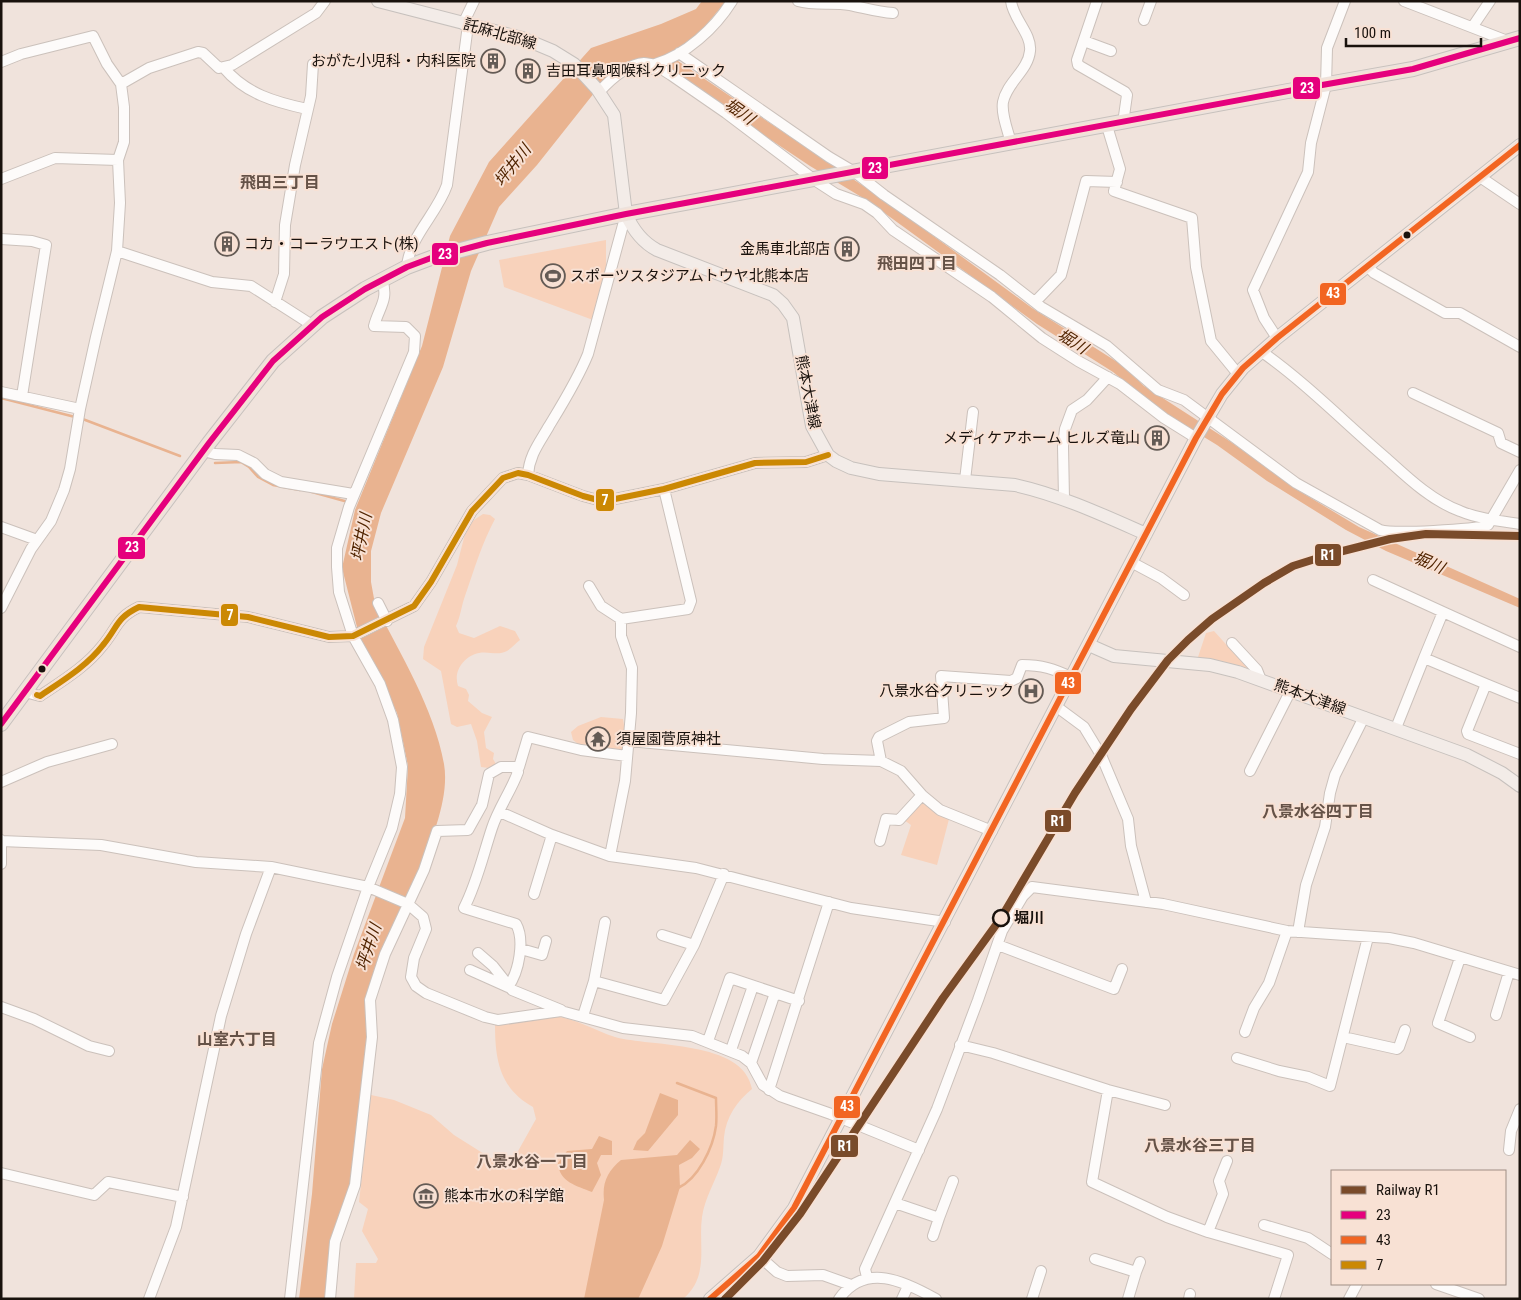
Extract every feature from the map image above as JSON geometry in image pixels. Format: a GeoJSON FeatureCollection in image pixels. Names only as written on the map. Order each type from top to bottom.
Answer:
{"type":"FeatureCollection","features":[{"type":"Feature","properties":{"kind":"highway"},"geometry":{"type":"LineString","coordinates":[[1,724],[203,451],[273,361],[312,325],[365,289],[407,267],[431,258],[484,244],[626,214],[1413,69],[1517,42]]}},
{"type":"Feature","properties":{"kind":"main road","name":"託麻北部線"},"geometry":{"type":"LineString","coordinates":[[385,2],[416,6],[466,24],[529,41],[553,51],[574,64],[598,91],[614,115],[626,214]]}},
{"type":"Feature","properties":{"kind":"main road"},"geometry":{"type":"LineString","coordinates":[[710,1299],[758,1256],[794,1208],[945,922],[1131,562],[1207,418],[1222,394],[1238,374],[1277,338],[1520,145]]}},
{"type":"Feature","properties":{"kind":"main road","name":"熊本大津線"},"geometry":{"type":"LineString","coordinates":[[626,214],[632,227],[649,246],[757,287],[772,295],[783,304],[792,318],[798,340],[812,426],[828,455]]}},
{"type":"Feature","properties":{"kind":"main road"},"geometry":{"type":"LineString","coordinates":[[828,455],[851,468],[862,471],[1014,485],[1064,499],[1146,534]]}},
{"type":"Feature","properties":{"kind":"main road","name":"熊本大津線"},"geometry":{"type":"LineString","coordinates":[[1089,645],[1114,656],[1210,665],[1261,680],[1467,755],[1502,773],[1520,786]]}},
{"type":"Feature","properties":{"kind":"street"},"geometry":{"type":"LineString","coordinates":[[121,84],[149,68],[198,52],[203,53],[219,68],[224,68],[316,13],[325,1]]}},
{"type":"Feature","properties":{"kind":"street"},"geometry":{"type":"LineString","coordinates":[[407,267],[411,248],[437,208],[447,185],[466,24],[474,1]]}},
{"type":"Feature","properties":{"kind":"street"},"geometry":{"type":"LineString","coordinates":[[598,91],[610,79],[632,68],[643,63],[655,64],[677,54],[716,22],[732,1]]}},
{"type":"Feature","properties":{"kind":"street"},"geometry":{"type":"LineString","coordinates":[[798,1],[807,4],[850,5],[875,12],[893,13]]}},
{"type":"Feature","properties":{"kind":"street"},"geometry":{"type":"LineString","coordinates":[[1011,1],[1017,21],[1030,41],[1030,52],[1025,66],[1005,95],[1003,104],[1011,144]]}},
{"type":"Feature","properties":{"kind":"street"},"geometry":{"type":"LineString","coordinates":[[1096,1],[1077,60],[1078,65],[1125,92],[1127,95],[1122,123]]}},
{"type":"Feature","properties":{"kind":"street"},"geometry":{"type":"LineString","coordinates":[[1144,20],[1151,1]]}},
{"type":"Feature","properties":{"kind":"street"},"geometry":{"type":"LineString","coordinates":[[1277,338],[1264,318],[1253,290],[1308,172],[1311,143],[1326,85],[1327,48],[1345,1]]}},
{"type":"Feature","properties":{"kind":"street"},"geometry":{"type":"LineString","coordinates":[[1404,1],[1517,42]]}},
{"type":"Feature","properties":{"kind":"street"},"geometry":{"type":"LineString","coordinates":[[1473,26],[1490,1]]}},
{"type":"Feature","properties":{"kind":"street"},"geometry":{"type":"LineString","coordinates":[[1,62],[21,54],[93,36],[106,64],[121,84],[125,124],[124,142],[118,160],[120,203],[117,251],[80,409],[75,446],[64,490],[51,522],[37,540],[1,608]]}},
{"type":"Feature","properties":{"kind":"street"},"geometry":{"type":"LineString","coordinates":[[1084,41],[1111,51]]}},
{"type":"Feature","properties":{"kind":"street"},"geometry":{"type":"LineString","coordinates":[[677,54],[984,263],[1035,302],[1107,346],[1158,390],[1184,400],[1296,483],[1380,530],[1394,532],[1483,526],[1492,520],[1520,470]]}},
{"type":"Feature","properties":{"kind":"street"},"geometry":{"type":"LineString","coordinates":[[275,302],[284,274],[285,225],[291,184],[311,96],[313,64]]}},
{"type":"Feature","properties":{"kind":"street"},"geometry":{"type":"LineString","coordinates":[[224,68],[230,75],[262,98],[307,108]]}},
{"type":"Feature","properties":{"kind":"street"},"geometry":{"type":"LineString","coordinates":[[632,68],[636,70],[660,68],[671,75],[836,194],[864,204],[893,230],[992,297],[1042,338],[1078,362],[1108,377],[1164,418],[1197,437]]}},
{"type":"Feature","properties":{"kind":"street"},"geometry":{"type":"LineString","coordinates":[[1107,126],[1120,168],[1114,191],[1192,218],[1196,267],[1211,341],[1238,374]]}},
{"type":"Feature","properties":{"kind":"street"},"geometry":{"type":"LineString","coordinates":[[1,178],[55,158],[118,160]]}},
{"type":"Feature","properties":{"kind":"street"},"geometry":{"type":"LineString","coordinates":[[1480,177],[1520,204]]}},
{"type":"Feature","properties":{"kind":"street"},"geometry":{"type":"LineString","coordinates":[[1035,302],[1061,275],[1086,181],[1117,182]]}},
{"type":"Feature","properties":{"kind":"street"},"geometry":{"type":"LineString","coordinates":[[528,474],[529,462],[537,445],[582,369],[588,354],[626,214]]}},
{"type":"Feature","properties":{"kind":"street"},"geometry":{"type":"LineString","coordinates":[[1,239],[32,240],[46,245],[22,396]]}},
{"type":"Feature","properties":{"kind":"street"},"geometry":{"type":"LineString","coordinates":[[117,251],[212,282],[251,286],[312,325]]}},
{"type":"Feature","properties":{"kind":"street"},"geometry":{"type":"LineString","coordinates":[[1367,266],[1382,278],[1445,313],[1460,314],[1520,347]]}},
{"type":"Feature","properties":{"kind":"street"},"geometry":{"type":"LineString","coordinates":[[290,1299],[319,1044],[337,977],[371,889],[394,819],[400,794],[402,766],[393,720],[380,684],[356,635],[339,592],[337,567],[337,548],[353,494],[407,373],[416,343],[415,336],[406,326],[374,326],[385,297],[386,290],[382,280]]}},
{"type":"Feature","properties":{"kind":"street"},"geometry":{"type":"LineString","coordinates":[[1262,352],[1285,368],[1426,491],[1460,511],[1492,520],[1520,524]]}},
{"type":"Feature","properties":{"kind":"street"},"geometry":{"type":"LineString","coordinates":[[1064,499],[1063,446],[1065,429],[1072,410],[1087,400],[1108,377]]}},
{"type":"Feature","properties":{"kind":"street"},"geometry":{"type":"LineString","coordinates":[[1,392],[80,409]]}},
{"type":"Feature","properties":{"kind":"street"},"geometry":{"type":"LineString","coordinates":[[1413,392],[1498,433],[1501,442],[1520,452]]}},
{"type":"Feature","properties":{"kind":"street"},"geometry":{"type":"LineString","coordinates":[[965,480],[973,412]]}},
{"type":"Feature","properties":{"kind":"street"},"geometry":{"type":"LineString","coordinates":[[203,451],[214,454],[238,455],[254,463],[264,474],[281,482],[353,494]]}},
{"type":"Feature","properties":{"kind":"street"},"geometry":{"type":"LineString","coordinates":[[25,692],[40,696],[80,669],[103,646],[124,614],[139,607],[248,617],[329,637],[356,635],[414,606],[431,582],[472,511],[503,478],[518,473],[528,474],[598,500],[610,500],[664,489],[755,463],[806,462],[828,455]]}},
{"type":"Feature","properties":{"kind":"street"},"geometry":{"type":"LineString","coordinates":[[589,586],[600,606],[621,619],[688,609],[691,605],[664,489]]}},
{"type":"Feature","properties":{"kind":"street"},"geometry":{"type":"LineString","coordinates":[[1,527],[37,540]]}},
{"type":"Feature","properties":{"kind":"street"},"geometry":{"type":"LineString","coordinates":[[1131,562],[1161,578],[1184,594]]}},
{"type":"Feature","properties":{"kind":"street"},"geometry":{"type":"LineString","coordinates":[[1373,580],[1520,647]]}},
{"type":"Feature","properties":{"kind":"street"},"geometry":{"type":"LineString","coordinates":[[378,603],[384,622]]}},
{"type":"Feature","properties":{"kind":"street"},"geometry":{"type":"LineString","coordinates":[[1396,728],[1443,612]]}},
{"type":"Feature","properties":{"kind":"street"},"geometry":{"type":"LineString","coordinates":[[610,856],[624,788],[629,741],[632,668],[621,636],[621,619]]}},
{"type":"Feature","properties":{"kind":"street"},"geometry":{"type":"LineString","coordinates":[[1232,643],[1257,670],[1261,680]]}},
{"type":"Feature","properties":{"kind":"street"},"geometry":{"type":"LineString","coordinates":[[1424,658],[1520,698]]}},
{"type":"Feature","properties":{"kind":"street"},"geometry":{"type":"LineString","coordinates":[[881,761],[877,741],[879,737],[909,722],[944,718],[941,676],[1011,682],[1017,678],[1022,665],[1038,665],[1048,666],[1072,677]]}},
{"type":"Feature","properties":{"kind":"street"},"geometry":{"type":"LineString","coordinates":[[1486,684],[1467,731],[1468,734],[1520,754]]}},
{"type":"Feature","properties":{"kind":"street"},"geometry":{"type":"LineString","coordinates":[[1250,771],[1291,690]]}},
{"type":"Feature","properties":{"kind":"street"},"geometry":{"type":"LineString","coordinates":[[1057,707],[1084,726],[1101,755],[1128,819],[1131,846],[1146,902]]}},
{"type":"Feature","properties":{"kind":"street"},"geometry":{"type":"LineString","coordinates":[[1298,932],[1306,885],[1325,827],[1330,793],[1335,775],[1364,717]]}},
{"type":"Feature","properties":{"kind":"street"},"geometry":{"type":"LineString","coordinates":[[330,1299],[335,1242],[355,1185],[372,1037],[370,1000],[404,902],[424,870],[437,831],[468,830],[482,805],[489,774],[501,767],[519,767],[528,737],[581,750],[627,756]]}},
{"type":"Feature","properties":{"kind":"street"},"geometry":{"type":"LineString","coordinates":[[629,741],[823,758],[881,761],[901,771],[922,795],[946,814],[992,831]]}},
{"type":"Feature","properties":{"kind":"street"},"geometry":{"type":"LineString","coordinates":[[1,782],[47,762],[112,744]]}},
{"type":"Feature","properties":{"kind":"street"},"geometry":{"type":"LineString","coordinates":[[508,987],[521,949],[522,939],[516,924],[464,908],[474,887],[491,830],[518,772],[515,768]]}},
{"type":"Feature","properties":{"kind":"street"},"geometry":{"type":"LineString","coordinates":[[1502,773],[1520,776]]}},
{"type":"Feature","properties":{"kind":"street"},"geometry":{"type":"LineString","coordinates":[[880,841],[886,819],[900,819],[922,795]]}},
{"type":"Feature","properties":{"kind":"street"},"geometry":{"type":"LineString","coordinates":[[500,812],[552,835],[610,856],[724,874],[874,912],[945,922]]}},
{"type":"Feature","properties":{"kind":"street"},"geometry":{"type":"LineString","coordinates":[[534,894],[552,835]]}},
{"type":"Feature","properties":{"kind":"street"},"geometry":{"type":"LineString","coordinates":[[1,864],[1,840],[101,845],[196,862],[271,868],[371,889],[404,902],[424,917],[426,929],[411,970],[411,977],[416,986],[426,994],[485,1017],[498,1020],[561,1010]]}},
{"type":"Feature","properties":{"kind":"street"},"geometry":{"type":"LineString","coordinates":[[149,1299],[176,1227],[221,1016],[246,934],[271,868]]}},
{"type":"Feature","properties":{"kind":"street"},"geometry":{"type":"LineString","coordinates":[[594,981],[664,1000],[694,945],[724,874]]}},
{"type":"Feature","properties":{"kind":"street"},"geometry":{"type":"LineString","coordinates":[[867,1277],[865,1269],[919,1150],[1009,917],[1023,896],[1032,888],[1068,890],[1146,902],[1286,931],[1368,937],[1414,943],[1520,975]]}},
{"type":"Feature","properties":{"kind":"street"},"geometry":{"type":"LineString","coordinates":[[769,1090],[799,1001],[829,902]]}},
{"type":"Feature","properties":{"kind":"street"},"geometry":{"type":"LineString","coordinates":[[584,1016],[594,981],[605,922]]}},
{"type":"Feature","properties":{"kind":"street"},"geometry":{"type":"LineString","coordinates":[[1246,1032],[1254,1008],[1269,983],[1286,931]]}},
{"type":"Feature","properties":{"kind":"street"},"geometry":{"type":"LineString","coordinates":[[662,935],[694,945]]}},
{"type":"Feature","properties":{"kind":"street"},"geometry":{"type":"LineString","coordinates":[[1237,1058],[1279,1071],[1308,1077],[1330,1086],[1368,937]]}},
{"type":"Feature","properties":{"kind":"street"},"geometry":{"type":"LineString","coordinates":[[521,949],[542,955],[546,941]]}},
{"type":"Feature","properties":{"kind":"street"},"geometry":{"type":"LineString","coordinates":[[998,945],[1114,989],[1122,969]]}},
{"type":"Feature","properties":{"kind":"street"},"geometry":{"type":"LineString","coordinates":[[478,953],[493,966],[508,987]]}},
{"type":"Feature","properties":{"kind":"street"},"geometry":{"type":"LineString","coordinates":[[1460,958],[1438,1023],[1470,1037]]}},
{"type":"Feature","properties":{"kind":"street"},"geometry":{"type":"LineString","coordinates":[[470,970],[512,990],[558,1007],[561,1010],[623,1028],[692,1036],[731,1050],[751,1063],[769,1090],[919,1150]]}},
{"type":"Feature","properties":{"kind":"street"},"geometry":{"type":"LineString","coordinates":[[1496,1015],[1509,972]]}},
{"type":"Feature","properties":{"kind":"street"},"geometry":{"type":"LineString","coordinates":[[708,1041],[730,978],[799,1001]]}},
{"type":"Feature","properties":{"kind":"street"},"geometry":{"type":"LineString","coordinates":[[731,1050],[753,986]]}},
{"type":"Feature","properties":{"kind":"street"},"geometry":{"type":"LineString","coordinates":[[751,1063],[776,993]]}},
{"type":"Feature","properties":{"kind":"street"},"geometry":{"type":"LineString","coordinates":[[1,1007],[34,1019],[89,1046],[109,1051]]}},
{"type":"Feature","properties":{"kind":"street"},"geometry":{"type":"LineString","coordinates":[[1343,1037],[1397,1049],[1404,1030]]}},
{"type":"Feature","properties":{"kind":"street"},"geometry":{"type":"LineString","coordinates":[[960,1045],[993,1053],[1108,1090],[1165,1105]]}},
{"type":"Feature","properties":{"kind":"street"},"geometry":{"type":"LineString","coordinates":[[1108,1090],[1092,1182],[1167,1217],[1208,1232],[1288,1255],[1274,1299]]}},
{"type":"Feature","properties":{"kind":"street"},"geometry":{"type":"LineString","coordinates":[[1509,1150],[1511,1131],[1520,1109]]}},
{"type":"Feature","properties":{"kind":"street"},"geometry":{"type":"LineString","coordinates":[[1208,1232],[1223,1194],[1219,1181],[1227,1161]]}},
{"type":"Feature","properties":{"kind":"street"},"geometry":{"type":"LineString","coordinates":[[1,1173],[94,1195],[108,1182],[183,1197]]}},
{"type":"Feature","properties":{"kind":"street"},"geometry":{"type":"LineString","coordinates":[[933,1236],[953,1181]]}},
{"type":"Feature","properties":{"kind":"street"},"geometry":{"type":"LineString","coordinates":[[895,1204],[939,1218]]}},
{"type":"Feature","properties":{"kind":"street"},"geometry":{"type":"LineString","coordinates":[[1264,1225],[1308,1238],[1331,1253]]}},
{"type":"Feature","properties":{"kind":"street"},"geometry":{"type":"LineString","coordinates":[[758,1256],[777,1272],[787,1276],[823,1275],[851,1285]]}},
{"type":"Feature","properties":{"kind":"street"},"geometry":{"type":"LineString","coordinates":[[1095,1259],[1138,1267],[1128,1299]]}},
{"type":"Feature","properties":{"kind":"street"},"geometry":{"type":"LineString","coordinates":[[1032,1299],[1041,1271]]}},
{"type":"Feature","properties":{"kind":"street"},"geometry":{"type":"LineString","coordinates":[[839,1299],[851,1285],[867,1277],[881,1277],[908,1286],[936,1299]]}},
{"type":"Feature","properties":{"kind":"street"},"geometry":{"type":"LineString","coordinates":[[1349,1299],[1356,1285]]}},
{"type":"Feature","properties":{"kind":"street"},"geometry":{"type":"LineString","coordinates":[[1443,1285],[1456,1287],[1480,1299]]}},
{"type":"Feature","properties":{"kind":"street"},"geometry":{"type":"LineString","coordinates":[[902,1299],[908,1286]]}},
{"type":"Feature","properties":{"kind":"shaded area","name":"スポーツスタジアムトウヤ北熊本店"},"geometry":{"type":"Polygon","coordinates":[[[606,240],[606,266],[593,320],[504,287],[499,260],[606,240]]]}},
{"type":"Feature","properties":{"kind":"shaded area"},"geometry":{"type":"Polygon","coordinates":[[[483,514],[490,515],[495,519],[478,557],[456,626],[459,633],[474,638],[500,626],[515,631],[520,640],[504,652],[479,653],[469,657],[458,670],[458,686],[466,689],[469,695],[468,701],[482,713],[492,717],[484,732],[486,748],[494,753],[493,759],[496,764],[489,768],[481,767],[477,741],[471,724],[457,727],[451,724],[441,671],[423,659],[424,647],[457,565],[466,530],[474,520],[483,514]]]}},
{"type":"Feature","properties":{"kind":"shaded area"},"geometry":{"type":"Polygon","coordinates":[[[1214,631],[1251,672],[1198,657],[1206,633],[1214,631]]]}},
{"type":"Feature","properties":{"kind":"shaded area"},"geometry":{"type":"Polygon","coordinates":[[[601,717],[623,719],[626,738],[621,751],[582,747],[573,740],[571,732],[578,726],[601,717]]]}},
{"type":"Feature","properties":{"kind":"shaded area"},"geometry":{"type":"Polygon","coordinates":[[[924,800],[937,812],[949,819],[937,865],[901,855],[911,825],[904,820],[924,800]]]}},
{"type":"Feature","properties":{"kind":"shaded area"},"geometry":{"type":"Polygon","coordinates":[[[553,1016],[577,1022],[615,1037],[694,1048],[732,1062],[745,1073],[752,1089],[737,1104],[727,1123],[723,1156],[703,1210],[700,1270],[691,1290],[683,1299],[354,1299],[356,1263],[376,1263],[378,1259],[362,1231],[368,1209],[359,1202],[371,1095],[394,1100],[431,1115],[454,1135],[508,1169],[536,1119],[533,1107],[513,1091],[501,1071],[496,1049],[495,1023],[553,1016]]]}},
{"type":"Feature","properties":{"kind":"water","name":"坪井川"},"geometry":{"type":"Polygon","coordinates":[[[702,1],[726,1],[698,35],[672,52],[675,59],[887,202],[1032,308],[1122,365],[1144,386],[1231,442],[1296,489],[1359,527],[1520,599],[1520,608],[1386,551],[1346,530],[1267,481],[1217,445],[1163,412],[1113,372],[1037,324],[868,201],[810,166],[653,61],[606,78],[537,165],[499,207],[471,271],[443,367],[381,513],[371,551],[371,582],[375,604],[433,722],[444,764],[445,787],[440,813],[431,840],[384,948],[368,996],[367,1008],[370,1022],[351,1190],[327,1299],[299,1299],[312,1194],[322,1069],[332,1024],[354,954],[405,818],[408,766],[397,713],[360,639],[342,568],[355,510],[422,346],[450,236],[489,162],[591,48],[661,24],[696,9],[702,1]]]}},
{"type":"Feature","properties":{"kind":"water"},"geometry":{"type":"Polygon","coordinates":[[[660,1093],[678,1100],[678,1115],[648,1151],[633,1150],[637,1141],[645,1133],[660,1093]]]}},
{"type":"Feature","properties":{"kind":"water"},"geometry":{"type":"Polygon","coordinates":[[[599,1136],[612,1141],[612,1155],[601,1155],[597,1163],[601,1175],[592,1192],[565,1179],[558,1163],[567,1151],[592,1149],[599,1136]]]}},
{"type":"Feature","properties":{"kind":"water"},"geometry":{"type":"Polygon","coordinates":[[[690,1140],[700,1149],[692,1158],[679,1165],[680,1187],[662,1246],[638,1299],[584,1299],[604,1200],[605,1182],[609,1173],[621,1160],[677,1155],[690,1140]]]}},
{"type":"Feature","properties":{"kind":"waterway"},"geometry":{"type":"LineString","coordinates":[[1,398],[75,417]]}},
{"type":"Feature","properties":{"kind":"waterway"},"geometry":{"type":"LineString","coordinates":[[80,418],[180,456]]}},
{"type":"Feature","properties":{"kind":"waterway"},"geometry":{"type":"LineString","coordinates":[[215,463],[241,462],[249,467],[258,477],[273,485],[300,490]]}},
{"type":"Feature","properties":{"kind":"waterway"},"geometry":{"type":"LineString","coordinates":[[312,492],[348,502]]}},
{"type":"Feature","properties":{"kind":"waterway"},"geometry":{"type":"LineString","coordinates":[[677,1083],[716,1098],[716,1126],[712,1144],[692,1178],[678,1188]]}},
{"type":"Feature","properties":{"kind":"rail line","name":"R1"},"geometry":{"type":"LineString","coordinates":[[725,1299],[763,1261],[800,1214],[943,998],[1001,918],[1075,793],[1131,709],[1168,660],[1188,640],[1212,619],[1264,583],[1293,566],[1331,554],[1390,539],[1426,534],[1520,536]]}},
{"type":"Feature","properties":{"kind":"transit line","name":"23"},"geometry":{"type":"LineString","coordinates":[[1,724],[209,443],[273,361],[322,317],[365,289],[407,267],[431,258],[487,243],[626,214],[1413,69],[1520,38]]}},
{"type":"Feature","properties":{"kind":"transit line","name":"43"},"geometry":{"type":"LineString","coordinates":[[710,1299],[759,1256],[794,1208],[1196,438],[1222,394],[1243,368],[1277,338],[1520,145]]}},
{"type":"Feature","properties":{"kind":"transit line","name":"7"},"geometry":{"type":"LineString","coordinates":[[37,695],[40,696],[81,667],[103,645],[121,619],[139,607],[248,617],[329,637],[353,636],[414,606],[431,582],[472,511],[503,478],[518,473],[583,496],[598,500],[610,500],[664,489],[755,463],[806,462],[828,455]]}},
{"type":"Feature","properties":{"kind":"place","name":"おがた小児科・内科医院"},"geometry":{"type":"Point","coordinates":[493,61]}},
{"type":"Feature","properties":{"kind":"place","name":"吉田耳鼻咽喉科クリニック"},"geometry":{"type":"Point","coordinates":[528,71]}},
{"type":"Feature","properties":{"kind":"place","name":"コカ・コーラウエスト(株)"},"geometry":{"type":"Point","coordinates":[227,244]}},
{"type":"Feature","properties":{"kind":"place","name":"金馬車北部店"},"geometry":{"type":"Point","coordinates":[847,249]}},
{"type":"Feature","properties":{"kind":"place","name":"スポーツスタジアムトウヤ北熊本店"},"geometry":{"type":"Point","coordinates":[553,276]}},
{"type":"Feature","properties":{"kind":"place","name":"メディケアホーム ヒルズ竜山"},"geometry":{"type":"Point","coordinates":[1157,438]}},
{"type":"Feature","properties":{"kind":"place","name":"八景水谷クリニック"},"geometry":{"type":"Point","coordinates":[1031,691]}},
{"type":"Feature","properties":{"kind":"place","name":"須屋園菅原神社"},"geometry":{"type":"Point","coordinates":[598,739]}},
{"type":"Feature","properties":{"kind":"place","name":"堀川"},"geometry":{"type":"Point","coordinates":[1001,918]}},
{"type":"Feature","properties":{"kind":"place","name":"熊本市水の科学館"},"geometry":{"type":"Point","coordinates":[426,1196]}},
{"type":"Feature","properties":{"kind":"district","name":"飛田三丁目"},"geometry":{"type":"Point","coordinates":[280,182]}},
{"type":"Feature","properties":{"kind":"district","name":"飛田四丁目"},"geometry":{"type":"Point","coordinates":[917,263]}},
{"type":"Feature","properties":{"kind":"district","name":"八景水谷四丁目"},"geometry":{"type":"Point","coordinates":[1318,811]}},
{"type":"Feature","properties":{"kind":"district","name":"山室六丁目"},"geometry":{"type":"Point","coordinates":[237,1039]}},
{"type":"Feature","properties":{"kind":"district","name":"八景水谷三丁目"},"geometry":{"type":"Point","coordinates":[1200,1145]}},
{"type":"Feature","properties":{"kind":"district","name":"八景水谷一丁目"},"geometry":{"type":"Point","coordinates":[532,1161]}}]}
